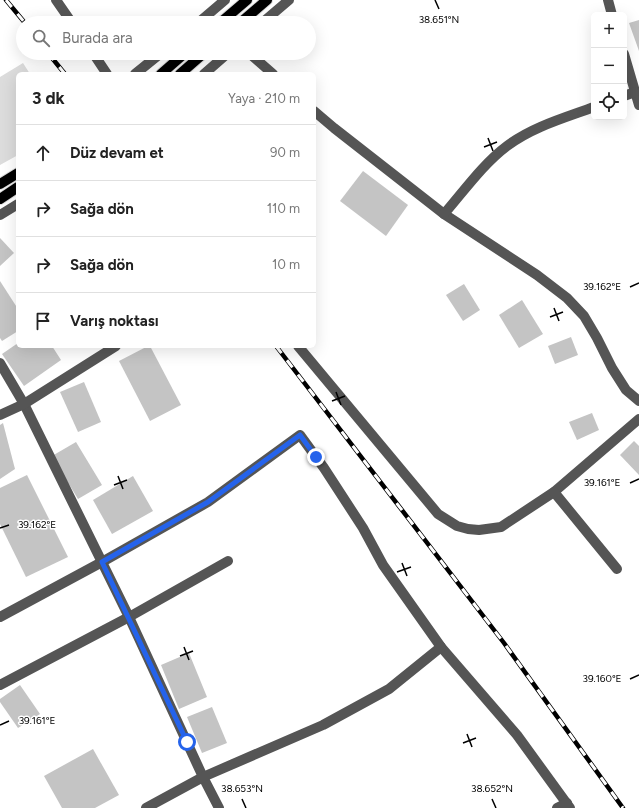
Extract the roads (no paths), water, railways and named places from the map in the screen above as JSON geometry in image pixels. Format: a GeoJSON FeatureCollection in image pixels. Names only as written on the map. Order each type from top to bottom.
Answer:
{"type":"FeatureCollection","features":[{"type":"Feature","properties":{"kind":"main road"},"geometry":{"type":"LineString","coordinates":[[228,16],[247,0]]}},
{"type":"Feature","properties":{"kind":"main road"},"geometry":{"type":"LineString","coordinates":[[248,16],[266,0]]}},
{"type":"Feature","properties":{"kind":"main road"},"geometry":{"type":"LineString","coordinates":[[163,72],[177,60]]}},
{"type":"Feature","properties":{"kind":"main road"},"geometry":{"type":"LineString","coordinates":[[182,72],[196,60]]}},
{"type":"Feature","properties":{"kind":"main road"},"geometry":{"type":"LineString","coordinates":[[0,184],[16,174]]}},
{"type":"Feature","properties":{"kind":"main road"},"geometry":{"type":"LineString","coordinates":[[0,199],[16,188]]}},
{"type":"Feature","properties":{"kind":"street"},"geometry":{"type":"LineString","coordinates":[[56,0],[67,16]]}},
{"type":"Feature","properties":{"kind":"street"},"geometry":{"type":"LineString","coordinates":[[206,16],[225,0]]}},
{"type":"Feature","properties":{"kind":"street"},"geometry":{"type":"LineString","coordinates":[[270,16],[289,0]]}},
{"type":"Feature","properties":{"kind":"street"},"geometry":{"type":"LineString","coordinates":[[608,0],[611,12]]}},
{"type":"Feature","properties":{"kind":"street"},"geometry":{"type":"LineString","coordinates":[[98,60],[106,72]]}},
{"type":"Feature","properties":{"kind":"street"},"geometry":{"type":"LineString","coordinates":[[137,72],[152,60]]}},
{"type":"Feature","properties":{"kind":"street"},"geometry":{"type":"LineString","coordinates":[[206,72],[220,60]]}},
{"type":"Feature","properties":{"kind":"street"},"geometry":{"type":"LineString","coordinates":[[257,60],[271,72]]}},
{"type":"Feature","properties":{"kind":"street"},"geometry":{"type":"LineString","coordinates":[[627,64],[639,105]]}},
{"type":"Feature","properties":{"kind":"street"},"geometry":{"type":"LineString","coordinates":[[627,95],[635,92]]}},
{"type":"Feature","properties":{"kind":"street"},"geometry":{"type":"LineString","coordinates":[[444,214],[481,171],[506,147],[536,129],[591,108]]}},
{"type":"Feature","properties":{"kind":"street"},"geometry":{"type":"LineString","coordinates":[[316,113],[444,214],[537,275],[567,298],[584,316],[598,338],[612,368],[626,390],[639,401]]}},
{"type":"Feature","properties":{"kind":"street"},"geometry":{"type":"LineString","coordinates":[[0,215],[16,205]]}},
{"type":"Feature","properties":{"kind":"street"},"geometry":{"type":"LineString","coordinates":[[0,415],[24,404],[113,348]]}},
{"type":"Feature","properties":{"kind":"street"},"geometry":{"type":"LineString","coordinates":[[300,348],[438,514],[447,521],[468,529],[479,530],[501,527],[554,492],[639,419]]}},
{"type":"Feature","properties":{"kind":"street"},"geometry":{"type":"LineString","coordinates":[[0,363],[24,404],[102,562],[219,808]]}},
{"type":"Feature","properties":{"kind":"street"},"geometry":{"type":"LineString","coordinates":[[0,617],[102,562],[208,502],[300,435],[324,468],[363,528],[383,565],[441,648],[517,735],[569,806],[557,808]]}},
{"type":"Feature","properties":{"kind":"street"},"geometry":{"type":"LineString","coordinates":[[554,492],[617,569]]}},
{"type":"Feature","properties":{"kind":"street"},"geometry":{"type":"LineString","coordinates":[[0,685],[129,617],[228,561]]}},
{"type":"Feature","properties":{"kind":"street"},"geometry":{"type":"LineString","coordinates":[[146,808],[203,777],[337,718],[389,689],[441,648]]}},
{"type":"Feature","properties":{"kind":"railway"},"geometry":{"type":"LineString","coordinates":[[6,0],[19,16]]}},
{"type":"Feature","properties":{"kind":"railway"},"geometry":{"type":"LineString","coordinates":[[54,60],[63,72]]}},
{"type":"Feature","properties":{"kind":"railway"},"geometry":{"type":"LineString","coordinates":[[278,348],[504,643],[623,808]]}}]}
